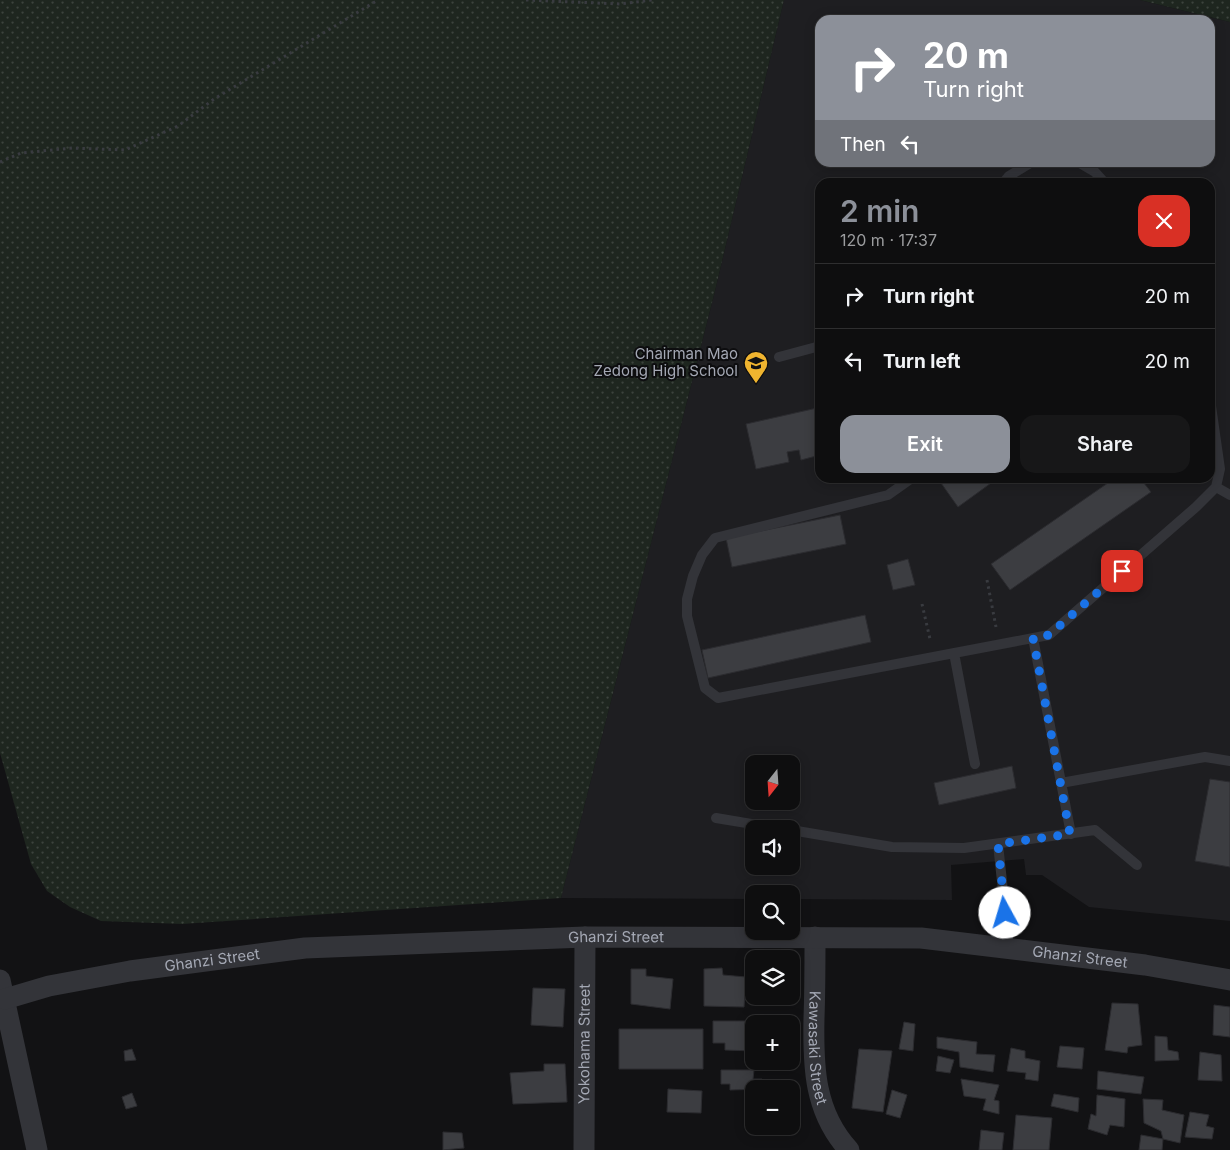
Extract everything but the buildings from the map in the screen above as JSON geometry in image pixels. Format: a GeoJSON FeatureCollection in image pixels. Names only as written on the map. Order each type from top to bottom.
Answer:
{"type":"FeatureCollection","features":[{"type":"Feature","properties":{"kind":"street","name":"Ghanzi Street"},"geometry":{"type":"LineString","coordinates":[[2,989],[49,986],[130,971],[305,948],[585,937],[920,938],[1009,947],[1145,965],[1230,980]]}},
{"type":"Feature","properties":{"kind":"street","name":"Yokohama Street"},"geometry":{"type":"LineString","coordinates":[[584,1150],[585,937]]}},
{"type":"Feature","properties":{"kind":"street","name":"Kawasaki Street"},"geometry":{"type":"LineString","coordinates":[[815,937],[814,1063],[817,1089],[822,1109],[834,1131],[849,1150]]}},
{"type":"Feature","properties":{"kind":"street"},"geometry":{"type":"LineString","coordinates":[[2,989],[37,1150]]}},
{"type":"Feature","properties":{"kind":"lane"},"geometry":{"type":"LineString","coordinates":[[1007,178],[1024,167]]}},
{"type":"Feature","properties":{"kind":"lane"},"geometry":{"type":"LineString","coordinates":[[1086,167],[1100,178]]}},
{"type":"Feature","properties":{"kind":"lane"},"geometry":{"type":"LineString","coordinates":[[779,357],[815,347]]}},
{"type":"Feature","properties":{"kind":"lane"},"geometry":{"type":"LineString","coordinates":[[905,483],[888,495],[715,538],[702,555],[693,576],[687,599],[686,616],[705,688],[718,698],[1049,635],[1196,507],[1216,487],[1220,469],[1215,434]]}},
{"type":"Feature","properties":{"kind":"lane"},"geometry":{"type":"LineString","coordinates":[[1216,487],[1230,495]]}},
{"type":"Feature","properties":{"kind":"lane"},"geometry":{"type":"LineString","coordinates":[[1033,638],[1070,834]]}},
{"type":"Feature","properties":{"kind":"lane"},"geometry":{"type":"LineString","coordinates":[[954,653],[975,764]]}},
{"type":"Feature","properties":{"kind":"lane"},"geometry":{"type":"LineString","coordinates":[[1061,783],[1205,757],[1230,761]]}},
{"type":"Feature","properties":{"kind":"lane"},"geometry":{"type":"LineString","coordinates":[[716,818],[745,823]]}},
{"type":"Feature","properties":{"kind":"lane"},"geometry":{"type":"LineString","coordinates":[[800,832],[892,847],[964,848],[1095,830],[1137,865]]}},
{"type":"Feature","properties":{"kind":"lane"},"geometry":{"type":"LineString","coordinates":[[998,844],[1009,947]]}},
{"type":"Feature","properties":{"kind":"path"},"geometry":{"type":"LineString","coordinates":[[0,162],[21,153],[72,148],[125,150],[178,126],[214,99],[378,0]]}},
{"type":"Feature","properties":{"kind":"path"},"geometry":{"type":"LineString","coordinates":[[526,0],[620,4],[652,0]]}},
{"type":"Feature","properties":{"kind":"path"},"geometry":{"type":"LineString","coordinates":[[987,580],[1000,644]]}},
{"type":"Feature","properties":{"kind":"path"},"geometry":{"type":"LineString","coordinates":[[922,604],[935,657]]}},
{"type":"Feature","properties":{"kind":"shaded area"},"geometry":{"type":"Polygon","coordinates":[[[0,0],[784,0],[715,291],[561,898],[182,924],[101,921],[70,907],[47,891],[31,864],[0,753],[0,0]]]}},
{"type":"Feature","properties":{"kind":"shaded area","name":"Chairman Mao Zedong High School"},"geometry":{"type":"Polygon","coordinates":[[[784,0],[1140,0],[1201,15],[815,15],[815,167],[1215,167],[1215,18],[1230,22],[1230,921],[1089,907],[1042,875],[1026,875],[1024,859],[951,865],[952,900],[800,899],[800,885],[745,885],[745,899],[561,898],[715,291],[784,0]]]}},
{"type":"Feature","properties":{"kind":"shaded area"},"geometry":{"type":"Polygon","coordinates":[[[1140,0],[1230,0],[1230,22],[1215,18],[1215,15],[1201,15],[1140,0]]]}},
{"type":"Feature","properties":{"kind":"place","name":"Chairman Mao Zedong High School"},"geometry":{"type":"Point","coordinates":[756,384]}},
{"type":"Feature","properties":{"kind":"route"},"geometry":{"type":"LineString","coordinates":[[1005,913],[998,844],[1070,834],[1033,638],[1049,635],[1122,571]]}}]}
